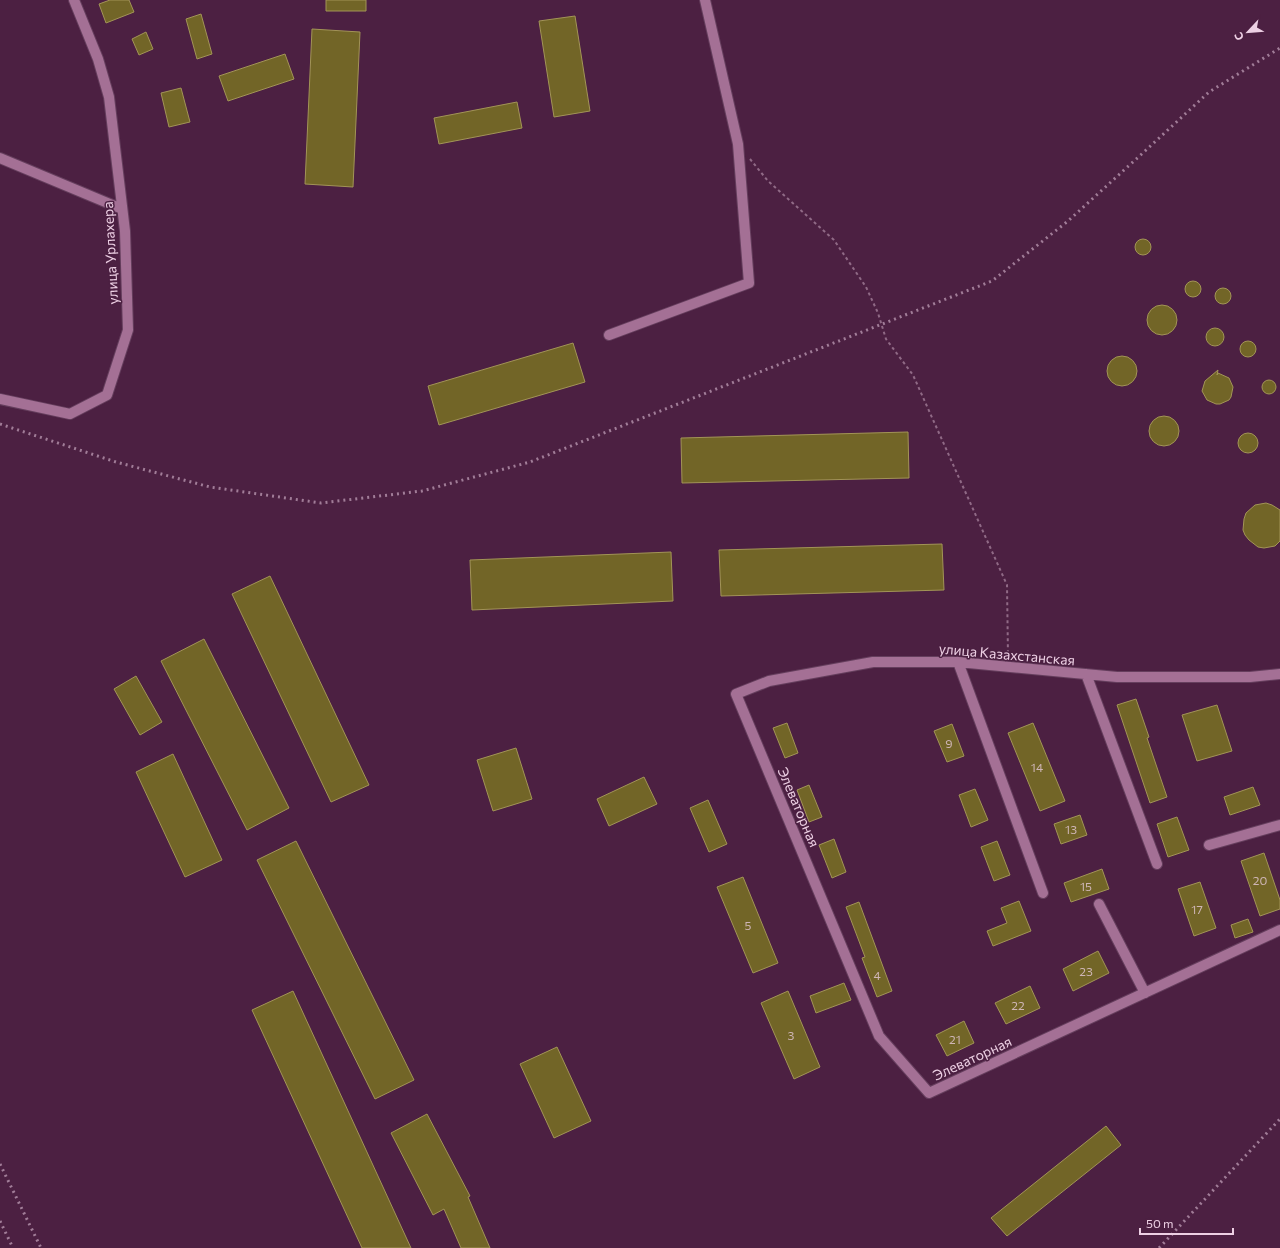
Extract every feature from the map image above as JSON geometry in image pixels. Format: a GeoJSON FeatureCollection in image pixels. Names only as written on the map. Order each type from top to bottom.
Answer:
{"type":"FeatureCollection","features":[{"type":"Feature","properties":{"kind":"street","name":"улица Урлахера"},"geometry":{"type":"LineString","coordinates":[[0,399],[70,414],[107,395],[128,330],[125,231],[109,97],[98,59],[74,0]]}},
{"type":"Feature","properties":{"kind":"street"},"geometry":{"type":"LineString","coordinates":[[609,335],[749,282],[738,144],[705,0]]}},
{"type":"Feature","properties":{"kind":"street"},"geometry":{"type":"LineString","coordinates":[[0,158],[122,209]]}},
{"type":"Feature","properties":{"kind":"street","name":"улица Казахстанская"},"geometry":{"type":"LineString","coordinates":[[736,694],[769,681],[872,662],[958,662],[1117,678],[1250,677],[1280,674]]}},
{"type":"Feature","properties":{"kind":"street"},"geometry":{"type":"LineString","coordinates":[[958,662],[1043,893]]}},
{"type":"Feature","properties":{"kind":"street"},"geometry":{"type":"LineString","coordinates":[[1086,674],[1158,864]]}},
{"type":"Feature","properties":{"kind":"street","name":"Элеваторная"},"geometry":{"type":"LineString","coordinates":[[736,694],[879,1036],[929,1093],[1280,930]]}},
{"type":"Feature","properties":{"kind":"street"},"geometry":{"type":"LineString","coordinates":[[1209,845],[1280,825]]}},
{"type":"Feature","properties":{"kind":"street"},"geometry":{"type":"LineString","coordinates":[[1100,904],[1145,994]]}},
{"type":"Feature","properties":{"kind":"path"},"geometry":{"type":"LineString","coordinates":[[738,144],[768,181],[834,240],[866,287],[878,313],[886,339],[913,375],[1007,585],[1008,667]]}},
{"type":"Feature","properties":{"kind":"building"},"geometry":{"type":"Polygon","coordinates":[[[110,0],[129,0],[134,12],[106,23],[99,4],[110,0]]]}},
{"type":"Feature","properties":{"kind":"building"},"geometry":{"type":"Polygon","coordinates":[[[326,0],[366,0],[366,11],[326,11],[326,0]]]}},
{"type":"Feature","properties":{"kind":"building"},"geometry":{"type":"Polygon","coordinates":[[[201,14],[212,54],[197,59],[186,19],[201,14]]]}},
{"type":"Feature","properties":{"kind":"building"},"geometry":{"type":"Polygon","coordinates":[[[575,16],[590,111],[554,117],[539,21],[575,16]]]}},
{"type":"Feature","properties":{"kind":"building"},"geometry":{"type":"Polygon","coordinates":[[[312,29],[360,32],[353,187],[305,184],[312,29]]]}},
{"type":"Feature","properties":{"kind":"building"},"geometry":{"type":"Polygon","coordinates":[[[146,32],[153,49],[139,55],[132,39],[146,32]]]}},
{"type":"Feature","properties":{"kind":"building"},"geometry":{"type":"Polygon","coordinates":[[[285,54],[294,79],[228,101],[219,76],[285,54]]]}},
{"type":"Feature","properties":{"kind":"building"},"geometry":{"type":"Polygon","coordinates":[[[181,88],[190,122],[169,127],[161,93],[181,88]]]}},
{"type":"Feature","properties":{"kind":"building"},"geometry":{"type":"Polygon","coordinates":[[[517,102],[522,128],[439,144],[434,118],[517,102]]]}},
{"type":"Feature","properties":{"kind":"building"},"geometry":{"type":"Polygon","coordinates":[[[1143,239],[1150,244],[1151,247],[1146,254],[1143,255],[1136,250],[1135,247],[1140,240],[1143,239]]]}},
{"type":"Feature","properties":{"kind":"building"},"geometry":{"type":"Polygon","coordinates":[[[1190,281],[1196,281],[1201,286],[1199,295],[1196,297],[1190,297],[1185,292],[1185,286],[1190,281]]]}},
{"type":"Feature","properties":{"kind":"building"},"geometry":{"type":"Polygon","coordinates":[[[1223,288],[1229,290],[1231,296],[1229,302],[1223,304],[1217,302],[1215,296],[1217,290],[1223,288]]]}},
{"type":"Feature","properties":{"kind":"building"},"geometry":{"type":"Polygon","coordinates":[[[1162,305],[1173,309],[1177,320],[1173,331],[1162,335],[1151,331],[1147,320],[1151,309],[1162,305]]]}},
{"type":"Feature","properties":{"kind":"building"},"geometry":{"type":"Polygon","coordinates":[[[1215,328],[1219,329],[1223,333],[1223,341],[1219,345],[1215,346],[1211,345],[1207,341],[1206,337],[1207,333],[1211,329],[1215,328]]]}},
{"type":"Feature","properties":{"kind":"building"},"geometry":{"type":"Polygon","coordinates":[[[1245,341],[1251,341],[1256,346],[1254,355],[1251,357],[1245,357],[1240,352],[1240,346],[1245,341]]]}},
{"type":"Feature","properties":{"kind":"building"},"geometry":{"type":"Polygon","coordinates":[[[573,343],[585,382],[439,425],[428,386],[573,343]]]}},
{"type":"Feature","properties":{"kind":"building"},"geometry":{"type":"Polygon","coordinates":[[[1122,356],[1128,357],[1136,365],[1136,377],[1128,385],[1122,386],[1116,385],[1108,377],[1107,371],[1108,365],[1116,357],[1122,356]]]}},
{"type":"Feature","properties":{"kind":"building"},"geometry":{"type":"Polygon","coordinates":[[[1218,370],[1217,375],[1218,373],[1229,378],[1233,387],[1229,400],[1216,404],[1207,400],[1202,391],[1205,381],[1218,370]]]}},
{"type":"Feature","properties":{"kind":"building"},"geometry":{"type":"Polygon","coordinates":[[[1269,380],[1274,382],[1276,387],[1274,392],[1269,394],[1264,392],[1262,387],[1264,382],[1269,380]]]}},
{"type":"Feature","properties":{"kind":"building"},"geometry":{"type":"Polygon","coordinates":[[[1164,416],[1175,420],[1179,431],[1175,442],[1164,446],[1153,442],[1149,431],[1153,420],[1164,416]]]}},
{"type":"Feature","properties":{"kind":"building"},"geometry":{"type":"Polygon","coordinates":[[[908,432],[909,478],[682,483],[681,438],[908,432]]]}},
{"type":"Feature","properties":{"kind":"building"},"geometry":{"type":"Polygon","coordinates":[[[1244,433],[1252,433],[1258,439],[1258,447],[1252,453],[1244,453],[1238,447],[1238,439],[1244,433]]]}},
{"type":"Feature","properties":{"kind":"building"},"geometry":{"type":"Polygon","coordinates":[[[1266,503],[1280,510],[1280,541],[1275,546],[1264,548],[1258,547],[1249,540],[1243,530],[1246,513],[1255,505],[1266,503]]]}},
{"type":"Feature","properties":{"kind":"building"},"geometry":{"type":"Polygon","coordinates":[[[942,544],[944,590],[721,596],[719,550],[942,544]]]}},
{"type":"Feature","properties":{"kind":"building"},"geometry":{"type":"Polygon","coordinates":[[[671,552],[673,601],[472,610],[470,560],[671,552]]]}},
{"type":"Feature","properties":{"kind":"building"},"geometry":{"type":"Polygon","coordinates":[[[270,576],[369,785],[331,802],[232,594],[270,576]]]}},
{"type":"Feature","properties":{"kind":"building"},"geometry":{"type":"Polygon","coordinates":[[[204,639],[289,808],[247,830],[161,661],[204,639]]]}},
{"type":"Feature","properties":{"kind":"building"},"geometry":{"type":"Polygon","coordinates":[[[136,676],[162,722],[140,735],[114,689],[136,676]]]}},
{"type":"Feature","properties":{"kind":"building"},"geometry":{"type":"Polygon","coordinates":[[[1136,699],[1149,737],[1147,738],[1167,797],[1150,803],[1117,705],[1136,699]]]}},
{"type":"Feature","properties":{"kind":"building"},"geometry":{"type":"Polygon","coordinates":[[[1217,705],[1232,751],[1197,761],[1182,715],[1217,705]]]}},
{"type":"Feature","properties":{"kind":"building"},"geometry":{"type":"Polygon","coordinates":[[[787,723],[798,753],[785,758],[773,728],[787,723]]]}},
{"type":"Feature","properties":{"kind":"building"},"geometry":{"type":"Polygon","coordinates":[[[1033,723],[1065,801],[1040,811],[1008,733],[1033,723]]]}},
{"type":"Feature","properties":{"kind":"building"},"geometry":{"type":"Polygon","coordinates":[[[952,724],[964,756],[947,762],[934,731],[952,724]]]}},
{"type":"Feature","properties":{"kind":"building"},"geometry":{"type":"Polygon","coordinates":[[[516,748],[532,799],[493,811],[477,760],[516,748]]]}},
{"type":"Feature","properties":{"kind":"building"},"geometry":{"type":"Polygon","coordinates":[[[173,754],[222,860],[185,877],[136,772],[173,754]]]}},
{"type":"Feature","properties":{"kind":"building"},"geometry":{"type":"Polygon","coordinates":[[[644,777],[657,804],[609,826],[597,799],[644,777]]]}},
{"type":"Feature","properties":{"kind":"building"},"geometry":{"type":"Polygon","coordinates":[[[809,785],[822,817],[809,822],[797,790],[809,785]]]}},
{"type":"Feature","properties":{"kind":"building"},"geometry":{"type":"Polygon","coordinates":[[[1253,787],[1260,805],[1230,815],[1224,797],[1253,787]]]}},
{"type":"Feature","properties":{"kind":"building"},"geometry":{"type":"Polygon","coordinates":[[[975,789],[988,820],[971,827],[959,795],[975,789]]]}},
{"type":"Feature","properties":{"kind":"building"},"geometry":{"type":"Polygon","coordinates":[[[708,800],[727,844],[709,852],[690,808],[708,800]]]}},
{"type":"Feature","properties":{"kind":"building"},"geometry":{"type":"Polygon","coordinates":[[[1080,815],[1087,835],[1061,844],[1054,824],[1080,815]]]}},
{"type":"Feature","properties":{"kind":"building"},"geometry":{"type":"Polygon","coordinates":[[[1177,817],[1189,850],[1168,857],[1157,824],[1177,817]]]}},
{"type":"Feature","properties":{"kind":"building"},"geometry":{"type":"Polygon","coordinates":[[[834,839],[846,872],[832,878],[819,845],[834,839]]]}},
{"type":"Feature","properties":{"kind":"building"},"geometry":{"type":"Polygon","coordinates":[[[296,841],[414,1080],[375,1099],[257,860],[296,841]]]}},
{"type":"Feature","properties":{"kind":"building"},"geometry":{"type":"Polygon","coordinates":[[[997,841],[1010,875],[994,881],[981,847],[997,841]]]}},
{"type":"Feature","properties":{"kind":"building"},"geometry":{"type":"Polygon","coordinates":[[[1264,853],[1280,900],[1280,909],[1260,916],[1241,861],[1264,853]]]}},
{"type":"Feature","properties":{"kind":"building"},"geometry":{"type":"Polygon","coordinates":[[[1102,869],[1109,889],[1071,902],[1064,883],[1102,869]]]}},
{"type":"Feature","properties":{"kind":"building"},"geometry":{"type":"Polygon","coordinates":[[[743,877],[778,963],[753,973],[717,887],[743,877]]]}},
{"type":"Feature","properties":{"kind":"building"},"geometry":{"type":"Polygon","coordinates":[[[1200,882],[1216,928],[1194,936],[1178,889],[1200,882]]]}},
{"type":"Feature","properties":{"kind":"building"},"geometry":{"type":"Polygon","coordinates":[[[1019,901],[1031,931],[993,946],[987,931],[1007,923],[1001,908],[1019,901]]]}},
{"type":"Feature","properties":{"kind":"building"},"geometry":{"type":"Polygon","coordinates":[[[859,902],[892,991],[877,997],[862,958],[865,957],[846,907],[859,902]]]}},
{"type":"Feature","properties":{"kind":"building"},"geometry":{"type":"Polygon","coordinates":[[[1248,919],[1253,932],[1235,938],[1231,925],[1248,919]]]}},
{"type":"Feature","properties":{"kind":"building"},"geometry":{"type":"Polygon","coordinates":[[[1098,951],[1109,973],[1073,991],[1063,969],[1098,951]]]}},
{"type":"Feature","properties":{"kind":"building"},"geometry":{"type":"Polygon","coordinates":[[[844,983],[851,1000],[816,1013],[810,996],[844,983]]]}},
{"type":"Feature","properties":{"kind":"building"},"geometry":{"type":"Polygon","coordinates":[[[1030,986],[1040,1008],[1006,1024],[995,1003],[1030,986]]]}},
{"type":"Feature","properties":{"kind":"building"},"geometry":{"type":"Polygon","coordinates":[[[293,991],[411,1248],[362,1248],[252,1010],[293,991]]]}},
{"type":"Feature","properties":{"kind":"building"},"geometry":{"type":"Polygon","coordinates":[[[788,991],[820,1067],[794,1079],[761,1003],[788,991]]]}},
{"type":"Feature","properties":{"kind":"building"},"geometry":{"type":"Polygon","coordinates":[[[964,1021],[974,1043],[947,1056],[936,1035],[964,1021]]]}},
{"type":"Feature","properties":{"kind":"building"},"geometry":{"type":"Polygon","coordinates":[[[557,1047],[591,1121],[554,1138],[520,1064],[557,1047]]]}},
{"type":"Feature","properties":{"kind":"building"},"geometry":{"type":"Polygon","coordinates":[[[427,1114],[470,1196],[468,1197],[490,1248],[461,1248],[444,1209],[433,1215],[391,1133],[427,1114]]]}},
{"type":"Feature","properties":{"kind":"building"},"geometry":{"type":"Polygon","coordinates":[[[1106,1126],[1121,1145],[1007,1236],[991,1218],[1106,1126]]]}},
{"type":"Feature","properties":{"kind":"railway"},"geometry":{"type":"LineString","coordinates":[[0,424],[116,462],[210,487],[321,503],[422,491],[530,462],[992,281],[1068,221],[1209,92],[1280,48]]}},
{"type":"Feature","properties":{"kind":"railway"},"geometry":{"type":"LineString","coordinates":[[1159,1248],[1280,1119]]}},
{"type":"Feature","properties":{"kind":"railway"},"geometry":{"type":"LineString","coordinates":[[0,1164],[41,1248]]}},
{"type":"Feature","properties":{"kind":"railway"},"geometry":{"type":"LineString","coordinates":[[0,1221],[13,1248]]}}]}
